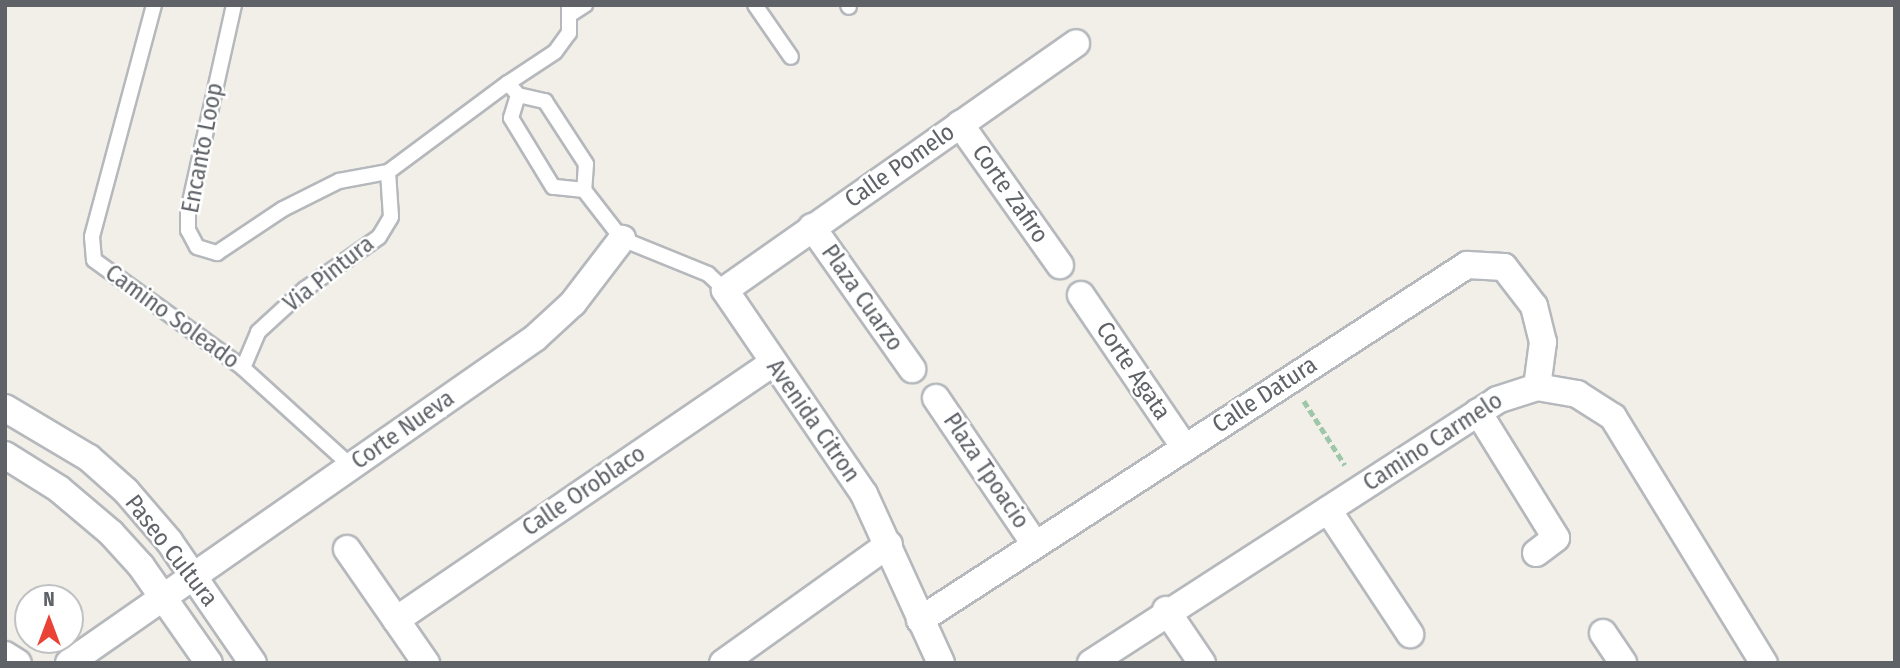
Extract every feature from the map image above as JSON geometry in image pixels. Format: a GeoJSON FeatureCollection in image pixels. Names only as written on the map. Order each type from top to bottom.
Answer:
{"type":"FeatureCollection","features":[{"type":"Feature","properties":{"kind":"street","name":"Calle Pomelo"},"geometry":{"type":"LineString","coordinates":[[725,290],[1076,43]]}},
{"type":"Feature","properties":{"kind":"street","name":"Corte Zafiro"},"geometry":{"type":"LineString","coordinates":[[960,124],[1060,265]]}},
{"type":"Feature","properties":{"kind":"street","name":"Plaza Cuarzo"},"geometry":{"type":"LineString","coordinates":[[812,227],[912,369]]}},
{"type":"Feature","properties":{"kind":"street","name":"Corte Nueva"},"geometry":{"type":"LineString","coordinates":[[69,663],[535,338],[573,303],[622,239]]}},
{"type":"Feature","properties":{"kind":"street","name":"Calle Datura"},"geometry":{"type":"LineString","coordinates":[[920,620],[1467,265],[1492,263],[1520,282],[1540,318],[1543,342],[1537,387]]}},
{"type":"Feature","properties":{"kind":"street","name":"Avenida Citron"},"geometry":{"type":"LineString","coordinates":[[725,290],[864,494],[941,663]]}},
{"type":"Feature","properties":{"kind":"street","name":"Corte Agata"},"geometry":{"type":"LineString","coordinates":[[1081,295],[1185,448]]}},
{"type":"Feature","properties":{"kind":"street","name":"Calle Oroblaco"},"geometry":{"type":"LineString","coordinates":[[396,620],[773,363]]}},
{"type":"Feature","properties":{"kind":"street","name":"Camino Carmelo"},"geometry":{"type":"LineString","coordinates":[[1091,663],[1166,610],[1328,510],[1510,392],[1537,387],[1577,394],[1613,417],[1764,663]]}},
{"type":"Feature","properties":{"kind":"street","name":"Plaza Tpoacio"},"geometry":{"type":"LineString","coordinates":[[936,398],[1035,544]]}},
{"type":"Feature","properties":{"kind":"street","name":"Paseo Cultura"},"geometry":{"type":"LineString","coordinates":[[5,408],[89,458],[126,491],[193,576],[253,663]]}},
{"type":"Feature","properties":{"kind":"street"},"geometry":{"type":"LineString","coordinates":[[1478,412],[1556,538],[1536,553]]}},
{"type":"Feature","properties":{"kind":"street","name":"Paseo Cultura"},"geometry":{"type":"LineString","coordinates":[[5,455],[59,489],[111,533],[163,597],[209,663]]}},
{"type":"Feature","properties":{"kind":"street"},"geometry":{"type":"LineString","coordinates":[[1328,510],[1410,634]]}},
{"type":"Feature","properties":{"kind":"street"},"geometry":{"type":"LineString","coordinates":[[723,663],[889,544]]}},
{"type":"Feature","properties":{"kind":"street"},"geometry":{"type":"LineString","coordinates":[[347,550],[426,663]]}},
{"type":"Feature","properties":{"kind":"street"},"geometry":{"type":"LineString","coordinates":[[1166,610],[1202,663]]}},
{"type":"Feature","properties":{"kind":"street"},"geometry":{"type":"LineString","coordinates":[[1603,633],[1623,663]]}},
{"type":"Feature","properties":{"kind":"street"},"geometry":{"type":"LineString","coordinates":[[5,655],[18,663]]}},
{"type":"Feature","properties":{"kind":"lane","name":"Camino Soleado"},"geometry":{"type":"LineString","coordinates":[[154,5],[93,237],[94,260],[243,368],[351,466]]}},
{"type":"Feature","properties":{"kind":"lane","name":"Encanto Loop"},"geometry":{"type":"LineString","coordinates":[[234,5],[188,211],[188,230],[197,247],[218,253],[283,209],[339,181],[388,172],[508,83],[555,52],[569,33],[570,10]]}},
{"type":"Feature","properties":{"kind":"lane"},"geometry":{"type":"LineString","coordinates":[[570,10],[585,5]]}},
{"type":"Feature","properties":{"kind":"lane"},"geometry":{"type":"LineString","coordinates":[[755,5],[791,57]]}},
{"type":"Feature","properties":{"kind":"lane"},"geometry":{"type":"LineString","coordinates":[[508,83],[518,95],[545,101],[586,164],[584,190],[622,239]]}},
{"type":"Feature","properties":{"kind":"lane"},"geometry":{"type":"LineString","coordinates":[[518,95],[511,118],[553,187],[584,190]]}},
{"type":"Feature","properties":{"kind":"lane","name":"Via Pintura"},"geometry":{"type":"LineString","coordinates":[[243,368],[258,332],[305,289],[379,237],[391,217],[388,172]]}},
{"type":"Feature","properties":{"kind":"lane","name":"Avenida Citron"},"geometry":{"type":"LineString","coordinates":[[622,239],[680,260],[708,274],[725,290]]}},
{"type":"Feature","properties":{"kind":"path"},"geometry":{"type":"LineString","coordinates":[[1290,379],[1345,465]]}}]}
